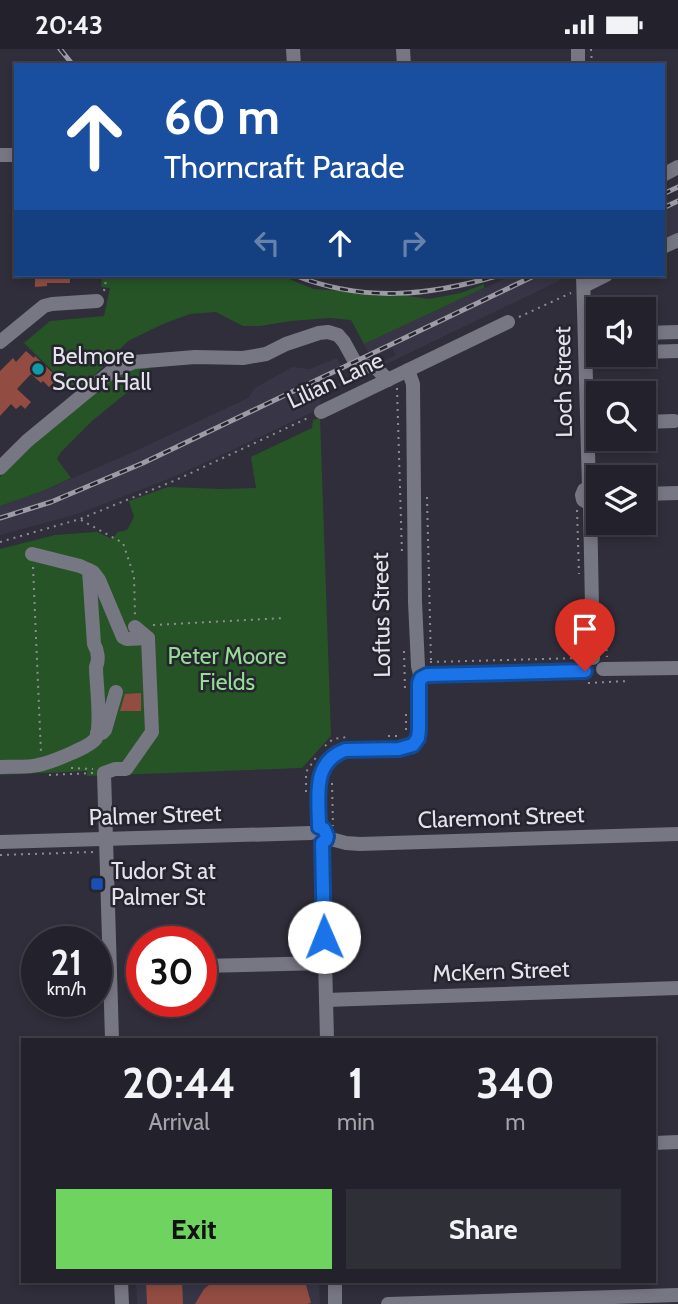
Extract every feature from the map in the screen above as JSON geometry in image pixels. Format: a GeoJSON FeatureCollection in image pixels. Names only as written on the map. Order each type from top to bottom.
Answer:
{"type":"FeatureCollection","features":[{"type":"Feature","properties":{"kind":"street","name":"Loch Street"},"geometry":{"type":"LineString","coordinates":[[592,279],[593,297]]}},
{"type":"Feature","properties":{"kind":"street"},"geometry":{"type":"LineString","coordinates":[[0,342],[44,306],[97,301]]}},
{"type":"Feature","properties":{"kind":"street","name":"Lilian Lane"},"geometry":{"type":"LineString","coordinates":[[321,412],[509,322]]}},
{"type":"Feature","properties":{"kind":"street"},"geometry":{"type":"LineString","coordinates":[[0,468],[27,441],[112,371],[134,362],[185,358],[243,358],[266,354],[286,344],[328,332],[338,335],[355,362],[376,368],[388,380]]}},
{"type":"Feature","properties":{"kind":"street"},"geometry":{"type":"LineString","coordinates":[[656,333],[678,332]]}},
{"type":"Feature","properties":{"kind":"street"},"geometry":{"type":"LineString","coordinates":[[656,352],[678,351]]}},
{"type":"Feature","properties":{"kind":"street","name":"Loftus Street"},"geometry":{"type":"LineString","coordinates":[[322,833],[319,779],[325,765],[335,755],[345,750],[399,749],[413,745],[418,738],[418,689],[421,678],[415,603],[413,384],[408,370]]}},
{"type":"Feature","properties":{"kind":"street"},"geometry":{"type":"LineString","coordinates":[[656,422],[674,421]]}},
{"type":"Feature","properties":{"kind":"street"},"geometry":{"type":"LineString","coordinates":[[656,494],[678,493]]}},
{"type":"Feature","properties":{"kind":"street","name":"Loch Street"},"geometry":{"type":"LineString","coordinates":[[594,535],[594,663]]}},
{"type":"Feature","properties":{"kind":"street"},"geometry":{"type":"LineString","coordinates":[[32,547],[89,570],[99,580],[123,637],[148,638]]}},
{"type":"Feature","properties":{"kind":"street"},"geometry":{"type":"LineString","coordinates":[[0,767],[46,770],[93,742],[99,726],[97,649],[94,644],[89,570]]}},
{"type":"Feature","properties":{"kind":"street"},"geometry":{"type":"LineString","coordinates":[[112,1038],[104,773],[126,769],[152,732],[148,638],[135,627]]}},
{"type":"Feature","properties":{"kind":"street"},"geometry":{"type":"LineString","coordinates":[[421,678],[427,675],[594,663],[678,668]]}},
{"type":"Feature","properties":{"kind":"street"},"geometry":{"type":"LineString","coordinates":[[97,733],[105,730],[116,692]]}},
{"type":"Feature","properties":{"kind":"street"},"geometry":{"type":"LineString","coordinates":[[322,833],[327,1038]]}},
{"type":"Feature","properties":{"kind":"street","name":"Claremont Street"},"geometry":{"type":"LineString","coordinates":[[322,833],[360,844],[678,834]]}},
{"type":"Feature","properties":{"kind":"street","name":"Palmer Street"},"geometry":{"type":"LineString","coordinates":[[0,842],[322,833]]}},
{"type":"Feature","properties":{"kind":"street"},"geometry":{"type":"LineString","coordinates":[[217,966],[325,963]]}},
{"type":"Feature","properties":{"kind":"street","name":"McKern Street"},"geometry":{"type":"LineString","coordinates":[[326,1000],[678,988]]}},
{"type":"Feature","properties":{"kind":"street"},"geometry":{"type":"LineString","coordinates":[[656,1143],[678,1142]]}},
{"type":"Feature","properties":{"kind":"street"},"geometry":{"type":"LineString","coordinates":[[121,1283],[122,1304]]}},
{"type":"Feature","properties":{"kind":"street"},"geometry":{"type":"LineString","coordinates":[[335,1283],[335,1304]]}},
{"type":"Feature","properties":{"kind":"street"},"geometry":{"type":"LineString","coordinates":[[388,1304],[678,1295]]}},
{"type":"Feature","properties":{"kind":"path"},"geometry":{"type":"LineString","coordinates":[[97,301],[104,294],[107,277]]}},
{"type":"Feature","properties":{"kind":"path"},"geometry":{"type":"LineString","coordinates":[[509,322],[592,279],[593,297]]}},
{"type":"Feature","properties":{"kind":"path","name":"Loftus Street"},"geometry":{"type":"LineString","coordinates":[[388,380],[398,391],[402,552]]}},
{"type":"Feature","properties":{"kind":"path","name":"Lilian Lane"},"geometry":{"type":"LineString","coordinates":[[0,542],[80,519],[176,480],[321,412]]}},
{"type":"Feature","properties":{"kind":"path","name":"Loftus Street"},"geometry":{"type":"LineString","coordinates":[[405,697],[418,662],[427,498]]}},
{"type":"Feature","properties":{"kind":"path"},"geometry":{"type":"LineString","coordinates":[[80,519],[123,543],[134,576],[135,627]]}},
{"type":"Feature","properties":{"kind":"path"},"geometry":{"type":"LineString","coordinates":[[30,534],[46,770],[104,773]]}},
{"type":"Feature","properties":{"kind":"path"},"geometry":{"type":"LineString","coordinates":[[148,638],[148,625],[285,618]]}},
{"type":"Feature","properties":{"kind":"path"},"geometry":{"type":"LineString","coordinates":[[418,662],[594,663],[606,645]]}},
{"type":"Feature","properties":{"kind":"path","name":"Loftus Street"},"geometry":{"type":"LineString","coordinates":[[404,648],[418,662]]}},
{"type":"Feature","properties":{"kind":"path","name":"Loftus Street"},"geometry":{"type":"LineString","coordinates":[[383,736],[406,736],[406,709]]}},
{"type":"Feature","properties":{"kind":"path"},"geometry":{"type":"LineString","coordinates":[[306,772],[313,759],[329,742],[336,738],[349,737]]}},
{"type":"Feature","properties":{"kind":"path"},"geometry":{"type":"LineString","coordinates":[[72,768],[104,773]]}},
{"type":"Feature","properties":{"kind":"path"},"geometry":{"type":"LineString","coordinates":[[322,833],[332,782]]}},
{"type":"Feature","properties":{"kind":"path","name":"Palmer Street"},"geometry":{"type":"LineString","coordinates":[[0,855],[96,852]]}},
{"type":"Feature","properties":{"kind":"shaded area"},"geometry":{"type":"Polygon","coordinates":[[[678,197],[678,235],[665,241],[665,203],[678,197]]]}},
{"type":"Feature","properties":{"kind":"shaded area"},"geometry":{"type":"Polygon","coordinates":[[[508,277],[562,277],[557,282],[322,395],[319,409],[228,452],[96,507],[0,535],[0,506],[131,453],[248,398],[255,388],[292,367],[309,369],[337,358],[343,370],[315,383],[320,392],[396,355],[392,348],[371,358],[364,344],[508,277]]]}},
{"type":"Feature","properties":{"kind":"shaded area"},"geometry":{"type":"Polygon","coordinates":[[[136,1283],[319,1283],[320,1304],[137,1304],[136,1283]]]}},
{"type":"Feature","properties":{"kind":"green space"},"geometry":{"type":"Polygon","coordinates":[[[102,277],[284,277],[314,289],[429,299],[461,293],[484,284],[484,288],[364,344],[351,320],[330,318],[243,326],[216,312],[190,314],[128,341],[78,392],[24,343],[50,321],[104,316],[110,288],[101,287],[102,277]]]}},
{"type":"Feature","properties":{"kind":"green space"},"geometry":{"type":"Polygon","coordinates":[[[139,367],[151,369],[147,381],[125,394],[92,421],[61,452],[57,459],[71,478],[0,506],[0,477],[22,454],[115,374],[139,367]]]}},
{"type":"Feature","properties":{"kind":"green space","name":"Peter Moore Fields"},"geometry":{"type":"Polygon","coordinates":[[[320,418],[331,736],[302,768],[87,776],[87,771],[0,775],[0,549],[55,535],[97,532],[112,539],[118,532],[127,530],[134,517],[129,501],[168,487],[256,488],[251,457],[312,428],[313,420],[320,418]]]}},
{"type":"Feature","properties":{"kind":"building"},"geometry":{"type":"Polygon","coordinates":[[[35,277],[70,277],[70,283],[47,283],[47,286],[35,287],[35,277]]]}},
{"type":"Feature","properties":{"kind":"building"},"geometry":{"type":"Polygon","coordinates":[[[26,351],[58,378],[49,387],[31,374],[17,389],[31,402],[25,409],[21,405],[16,409],[11,404],[0,416],[0,371],[13,358],[16,362],[26,351]]]}},
{"type":"Feature","properties":{"kind":"building"},"geometry":{"type":"Polygon","coordinates":[[[141,693],[141,711],[120,711],[125,694],[141,693]]]}},
{"type":"Feature","properties":{"kind":"building"},"geometry":{"type":"Polygon","coordinates":[[[146,1283],[182,1283],[183,1304],[147,1304],[146,1283]]]}},
{"type":"Feature","properties":{"kind":"building"},"geometry":{"type":"Polygon","coordinates":[[[212,1283],[306,1283],[311,1303],[195,1304],[204,1289],[212,1283]]]}},
{"type":"Feature","properties":{"kind":"railway"},"geometry":{"type":"LineString","coordinates":[[60,49],[71,63]]}},
{"type":"Feature","properties":{"kind":"railway"},"geometry":{"type":"LineString","coordinates":[[665,193],[678,187]]}},
{"type":"Feature","properties":{"kind":"railway"},"geometry":{"type":"LineString","coordinates":[[665,207],[678,201]]}},
{"type":"Feature","properties":{"kind":"railway"},"geometry":{"type":"LineString","coordinates":[[300,277],[346,290],[371,293],[422,292],[493,277]]}},
{"type":"Feature","properties":{"kind":"railway"},"geometry":{"type":"LineString","coordinates":[[0,518],[51,502],[143,463],[532,277]]}},
{"type":"Feature","properties":{"kind":"place","name":"Belmore Scout Hall"},"geometry":{"type":"Point","coordinates":[38,369]}},
{"type":"Feature","properties":{"kind":"place","name":"Tudor St at Palmer St"},"geometry":{"type":"Point","coordinates":[97,884]}},
{"type":"Feature","properties":{"kind":"route"},"geometry":{"type":"LineString","coordinates":[[324,937],[322,843],[327,836],[326,831],[319,827],[319,785],[320,774],[328,761],[345,750],[399,749],[413,745],[419,730],[419,683],[421,678],[427,675],[585,671]]}}]}
